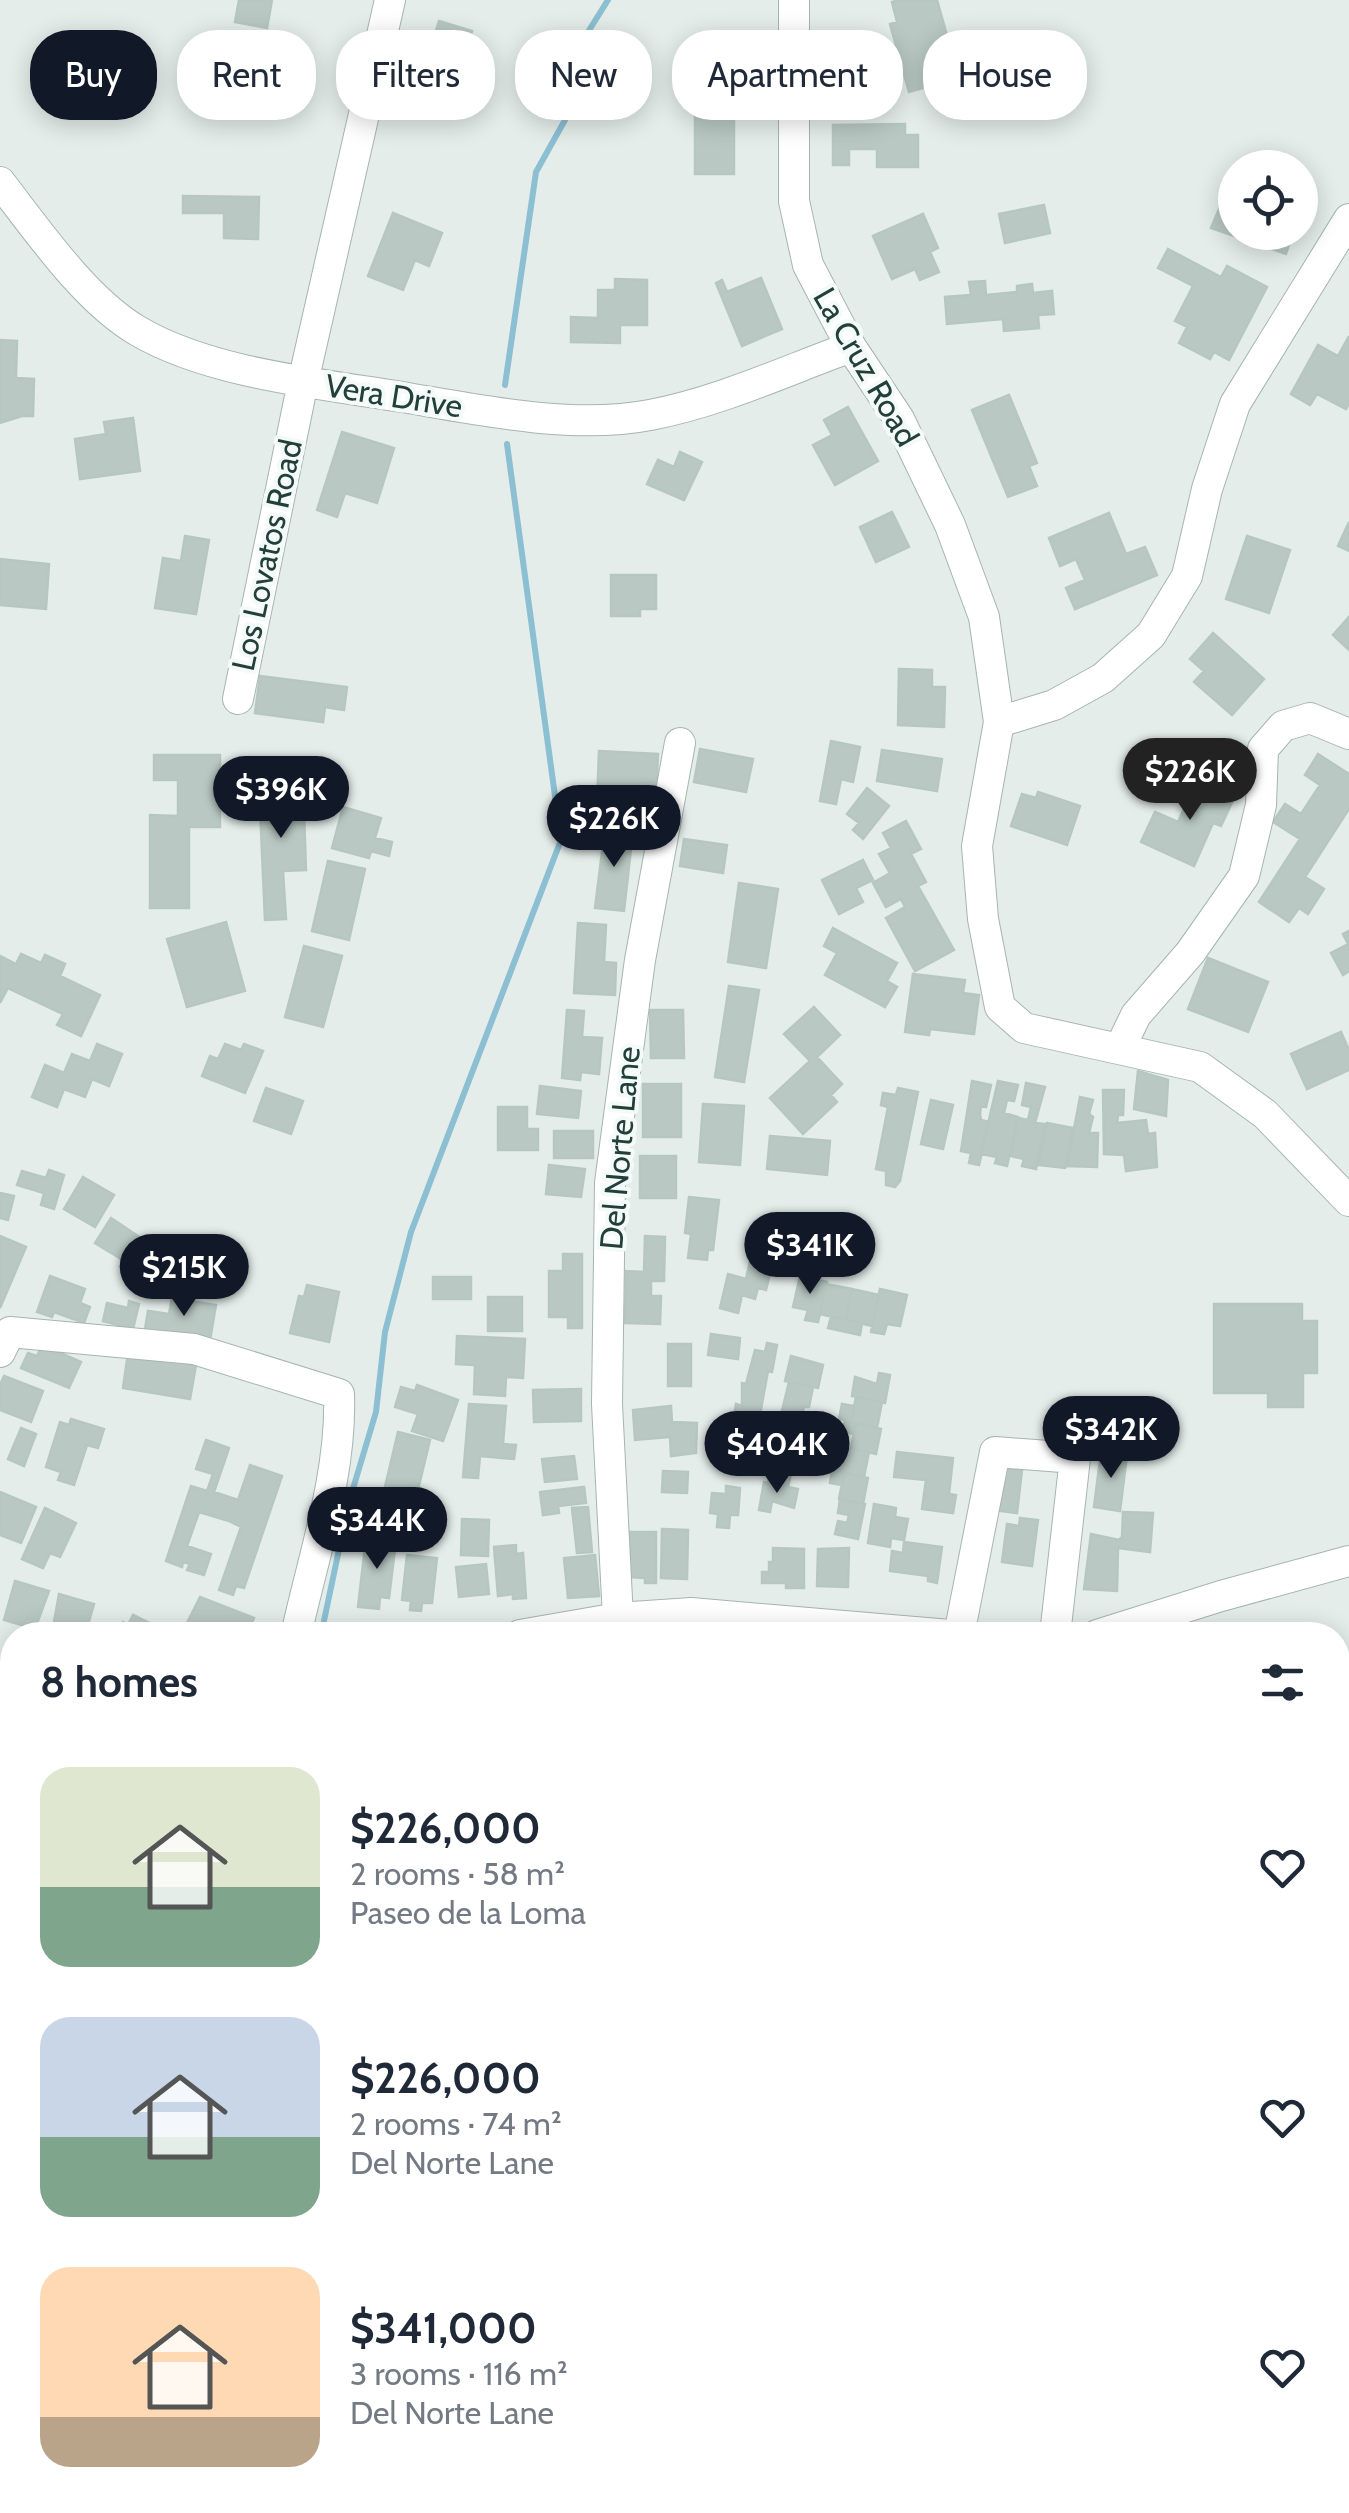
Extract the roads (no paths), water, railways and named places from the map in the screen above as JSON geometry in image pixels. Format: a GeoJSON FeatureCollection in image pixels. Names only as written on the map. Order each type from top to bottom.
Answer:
{"type":"FeatureCollection","features":[{"type":"Feature","properties":{"kind":"street","name":"Los Lovatos Road"},"geometry":{"type":"LineString","coordinates":[[238,700],[303,382],[390,0]]}},
{"type":"Feature","properties":{"kind":"street","name":"La Cruz Road"},"geometry":{"type":"LineString","coordinates":[[794,0],[794,202],[808,265],[851,348],[899,419],[950,525],[984,617],[999,722],[977,846],[982,919],[1000,1007],[1024,1028],[1200,1068],[1265,1114],[1349,1200]]}},
{"type":"Feature","properties":{"kind":"street","name":"Vera Drive"},"geometry":{"type":"LineString","coordinates":[[0,182],[102,303],[138,331],[182,351],[303,382],[469,408],[597,419],[649,416],[721,395],[851,348]]}},
{"type":"Feature","properties":{"kind":"street"},"geometry":{"type":"LineString","coordinates":[[999,722],[1054,705],[1103,678],[1150,635],[1187,576],[1207,489],[1235,404],[1349,219]]}},
{"type":"Feature","properties":{"kind":"street"},"geometry":{"type":"LineString","coordinates":[[1120,1048],[1136,1015],[1190,953],[1244,876],[1261,805],[1263,749],[1283,726],[1310,718],[1349,734]]}},
{"type":"Feature","properties":{"kind":"street","name":"Del Norte Lane"},"geometry":{"type":"LineString","coordinates":[[618,1618],[607,1404],[610,1183],[640,960],[680,742]]}},
{"type":"Feature","properties":{"kind":"street"},"geometry":{"type":"LineString","coordinates":[[0,1352],[10,1332],[194,1348],[339,1394],[340,1428],[334,1465],[299,1622]]}},
{"type":"Feature","properties":{"kind":"street"},"geometry":{"type":"LineString","coordinates":[[962,1622],[995,1452],[1075,1458],[1057,1622]]}},
{"type":"Feature","properties":{"kind":"street"},"geometry":{"type":"LineString","coordinates":[[1138,1622],[1349,1561]]}},
{"type":"Feature","properties":{"kind":"street"},"geometry":{"type":"LineString","coordinates":[[595,1622],[697,1613],[800,1622]]}},
{"type":"Feature","properties":{"kind":"waterway"},"geometry":{"type":"LineString","coordinates":[[505,385],[536,172],[589,77],[588,32],[608,0]]}},
{"type":"Feature","properties":{"kind":"waterway"},"geometry":{"type":"LineString","coordinates":[[324,1622],[349,1502],[376,1412],[385,1332],[411,1232],[561,840],[507,444]]}}]}
